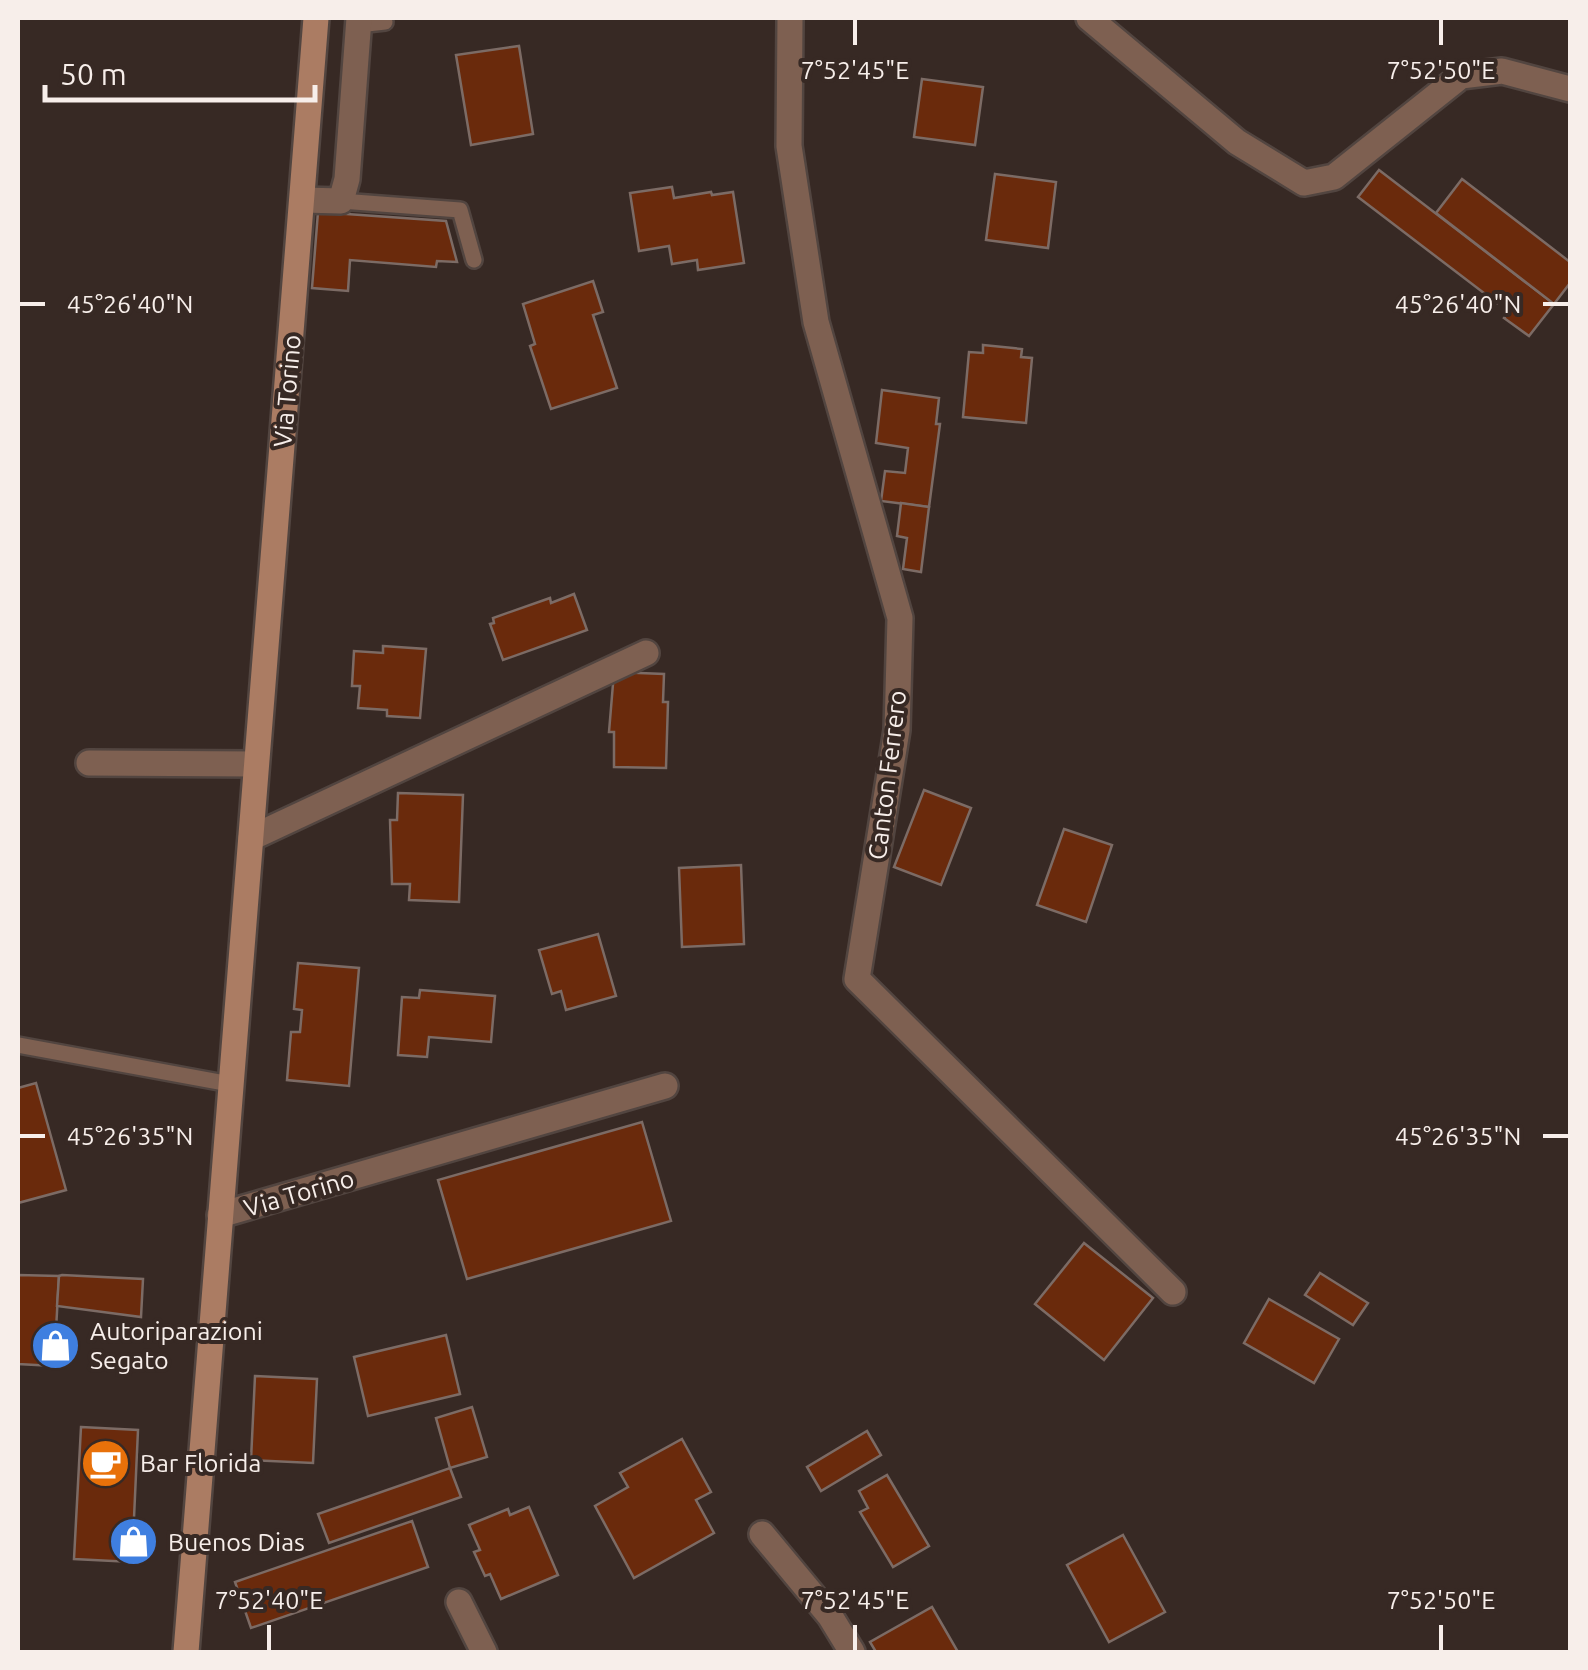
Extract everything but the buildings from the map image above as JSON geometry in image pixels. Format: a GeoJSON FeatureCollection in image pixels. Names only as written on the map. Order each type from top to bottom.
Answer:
{"type":"FeatureCollection","features":[{"type":"Feature","properties":{"kind":"street","name":"Via Torino"},"geometry":{"type":"LineString","coordinates":[[186,1652],[316,18]]}},
{"type":"Feature","properties":{"kind":"street","name":"Canton Ferrero"},"geometry":{"type":"LineString","coordinates":[[790,18],[789,146],[816,322],[900,618],[897,730],[858,979],[1173,1292]]}},
{"type":"Feature","properties":{"kind":"street"},"geometry":{"type":"LineString","coordinates":[[1089,18],[1237,142],[1304,184],[1334,177],[1461,76],[1502,71],[1570,89]]}},
{"type":"Feature","properties":{"kind":"street"},"geometry":{"type":"LineString","coordinates":[[303,200],[341,201],[347,179],[359,21]]}},
{"type":"Feature","properties":{"kind":"street"},"geometry":{"type":"LineString","coordinates":[[251,838],[646,653]]}},
{"type":"Feature","properties":{"kind":"street"},"geometry":{"type":"LineString","coordinates":[[88,764],[256,764]]}},
{"type":"Feature","properties":{"kind":"street","name":"Via Torino"},"geometry":{"type":"LineString","coordinates":[[220,1215],[665,1086]]}},
{"type":"Feature","properties":{"kind":"street"},"geometry":{"type":"LineString","coordinates":[[762,1534],[830,1616],[852,1652]]}},
{"type":"Feature","properties":{"kind":"street"},"geometry":{"type":"LineString","coordinates":[[459,1602],[484,1652]]}},
{"type":"Feature","properties":{"kind":"lane"},"geometry":{"type":"LineString","coordinates":[[359,21],[386,22]]}},
{"type":"Feature","properties":{"kind":"lane"},"geometry":{"type":"LineString","coordinates":[[341,201],[460,210],[474,260]]}},
{"type":"Feature","properties":{"kind":"lane"},"geometry":{"type":"LineString","coordinates":[[18,1044],[230,1084]]}},
{"type":"Feature","properties":{"kind":"place","name":"Autoriparazioni Segato"},"geometry":{"type":"Point","coordinates":[55,1345]}},
{"type":"Feature","properties":{"kind":"place","name":"Bar Florida"},"geometry":{"type":"Point","coordinates":[105,1463]}},
{"type":"Feature","properties":{"kind":"place","name":"Buenos Dias"},"geometry":{"type":"Point","coordinates":[133,1542]}}]}
